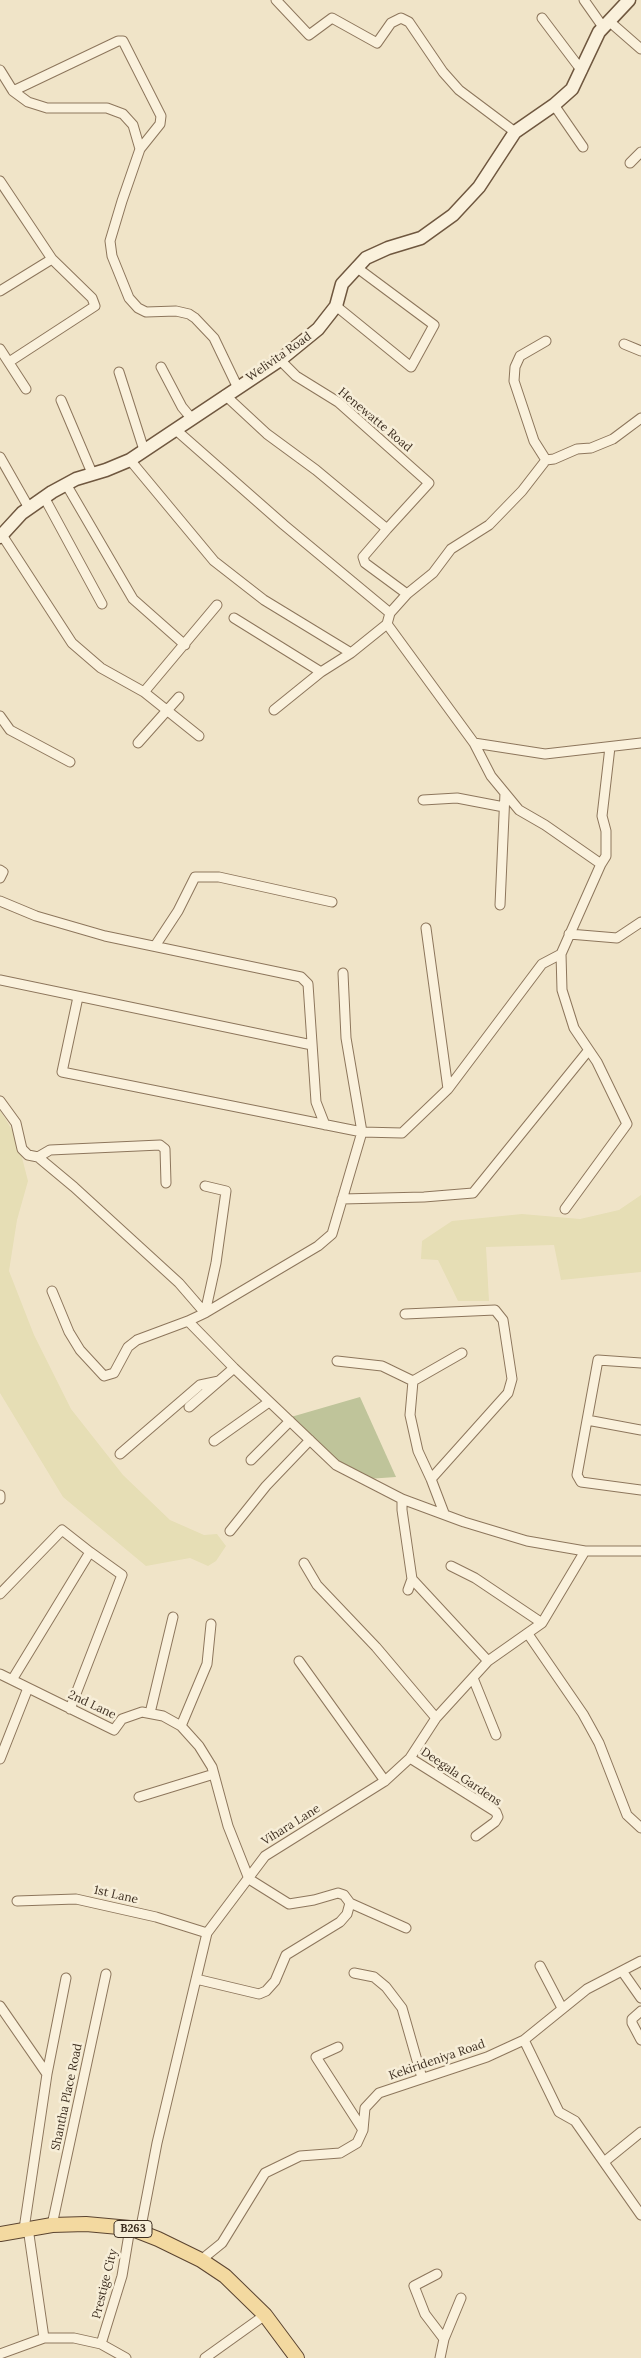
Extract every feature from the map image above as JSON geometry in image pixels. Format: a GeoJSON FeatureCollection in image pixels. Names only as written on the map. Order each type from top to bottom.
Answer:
{"type":"FeatureCollection","features":[{"type":"Feature","properties":{"kind":"main road","name":"B263"},"geometry":{"type":"LineString","coordinates":[[0,2234],[52,2225],[86,2224],[135,2230],[201,2260],[225,2276],[265,2315],[297,2358]]}},
{"type":"Feature","properties":{"kind":"street"},"geometry":{"type":"LineString","coordinates":[[276,0],[309,35],[332,18],[377,43],[391,23],[401,18],[408,22],[443,72],[459,90],[515,132]]}},
{"type":"Feature","properties":{"kind":"street"},"geometry":{"type":"LineString","coordinates":[[584,0],[606,25],[641,50]]}},
{"type":"Feature","properties":{"kind":"street","name":"Welivita Road"},"geometry":{"type":"LineString","coordinates":[[1,536],[29,508],[66,484],[130,460],[192,419],[237,386],[280,360],[318,329],[336,306],[342,284],[366,258],[421,238],[448,219],[479,187],[515,132],[554,105],[572,89],[595,40],[629,0]]}},
{"type":"Feature","properties":{"kind":"street"},"geometry":{"type":"LineString","coordinates":[[542,18],[582,71]]}},
{"type":"Feature","properties":{"kind":"street"},"geometry":{"type":"LineString","coordinates":[[13,91],[118,41],[123,41],[161,116],[160,124],[140,149],[110,241],[112,256],[129,298],[138,308],[146,312],[176,311],[189,314],[195,318],[214,338],[237,386]]}},
{"type":"Feature","properties":{"kind":"street"},"geometry":{"type":"LineString","coordinates":[[0,70],[13,91],[28,102],[48,108],[107,108],[123,114],[133,124],[140,149]]}},
{"type":"Feature","properties":{"kind":"street"},"geometry":{"type":"LineString","coordinates":[[554,105],[583,147]]}},
{"type":"Feature","properties":{"kind":"street"},"geometry":{"type":"LineString","coordinates":[[630,164],[641,152]]}},
{"type":"Feature","properties":{"kind":"street"},"geometry":{"type":"LineString","coordinates":[[0,181],[52,259],[92,298],[95,306],[8,362]]}},
{"type":"Feature","properties":{"kind":"street"},"geometry":{"type":"LineString","coordinates":[[0,291],[52,259]]}},
{"type":"Feature","properties":{"kind":"street"},"geometry":{"type":"LineString","coordinates":[[336,306],[411,368],[434,325],[356,268]]}},
{"type":"Feature","properties":{"kind":"street"},"geometry":{"type":"LineString","coordinates":[[546,341],[520,356],[515,366],[514,381],[534,441],[546,460]]}},
{"type":"Feature","properties":{"kind":"street"},"geometry":{"type":"LineString","coordinates":[[624,344],[641,351]]}},
{"type":"Feature","properties":{"kind":"street"},"geometry":{"type":"LineString","coordinates":[[0,349],[26,389]]}},
{"type":"Feature","properties":{"kind":"street","name":"Henewatte Road"},"geometry":{"type":"LineString","coordinates":[[280,360],[296,376],[338,402],[429,483],[387,529]]}},
{"type":"Feature","properties":{"kind":"street"},"geometry":{"type":"LineString","coordinates":[[161,367],[182,407],[192,419]]}},
{"type":"Feature","properties":{"kind":"street"},"geometry":{"type":"LineString","coordinates":[[119,372],[144,450]]}},
{"type":"Feature","properties":{"kind":"street"},"geometry":{"type":"LineString","coordinates":[[225,396],[267,434],[316,470],[387,529],[363,558],[365,563],[407,594]]}},
{"type":"Feature","properties":{"kind":"street"},"geometry":{"type":"LineString","coordinates":[[61,400],[92,473]]}},
{"type":"Feature","properties":{"kind":"street"},"geometry":{"type":"LineString","coordinates":[[274,710],[321,672],[351,653],[387,624],[390,613],[407,594],[433,573],[451,549],[489,525],[522,492],[546,460],[606,442],[641,418]]}},
{"type":"Feature","properties":{"kind":"street"},"geometry":{"type":"LineString","coordinates":[[176,430],[284,525],[390,613]]}},
{"type":"Feature","properties":{"kind":"street"},"geometry":{"type":"LineString","coordinates":[[0,457],[29,508]]}},
{"type":"Feature","properties":{"kind":"street"},"geometry":{"type":"LineString","coordinates":[[130,460],[214,561],[264,600],[351,653]]}},
{"type":"Feature","properties":{"kind":"street"},"geometry":{"type":"LineString","coordinates":[[66,484],[134,599],[185,645]]}},
{"type":"Feature","properties":{"kind":"street"},"geometry":{"type":"LineString","coordinates":[[44,498],[102,604]]}},
{"type":"Feature","properties":{"kind":"street"},"geometry":{"type":"LineString","coordinates":[[1,536],[72,643],[101,668],[144,692],[199,736]]}},
{"type":"Feature","properties":{"kind":"street"},"geometry":{"type":"LineString","coordinates":[[144,692],[217,605]]}},
{"type":"Feature","properties":{"kind":"street"},"geometry":{"type":"LineString","coordinates":[[234,618],[321,672]]}},
{"type":"Feature","properties":{"kind":"street"},"geometry":{"type":"LineString","coordinates":[[387,624],[474,743],[491,776],[519,810],[545,825],[601,864]]}},
{"type":"Feature","properties":{"kind":"street"},"geometry":{"type":"LineString","coordinates":[[138,743],[179,697]]}},
{"type":"Feature","properties":{"kind":"street"},"geometry":{"type":"LineString","coordinates":[[0,716],[10,730],[70,762]]}},
{"type":"Feature","properties":{"kind":"street"},"geometry":{"type":"LineString","coordinates":[[474,743],[544,754],[641,743]]}},
{"type":"Feature","properties":{"kind":"street"},"geometry":{"type":"LineString","coordinates":[[565,1209],[627,1124],[597,1062],[574,1028],[567,1011],[562,990],[561,954],[606,856],[606,831],[602,816],[610,747]]}},
{"type":"Feature","properties":{"kind":"street"},"geometry":{"type":"LineString","coordinates":[[500,905],[505,793]]}},
{"type":"Feature","properties":{"kind":"street"},"geometry":{"type":"LineString","coordinates":[[424,800],[457,798],[504,807]]}},
{"type":"Feature","properties":{"kind":"street"},"geometry":{"type":"LineString","coordinates":[[0,870],[3,872],[0,878]]}},
{"type":"Feature","properties":{"kind":"street"},"geometry":{"type":"LineString","coordinates":[[154,946],[178,911],[195,877],[219,877],[332,902]]}},
{"type":"Feature","properties":{"kind":"street"},"geometry":{"type":"LineString","coordinates":[[0,901],[36,916],[105,936],[301,977],[308,984],[316,1102],[325,1125]]}},
{"type":"Feature","properties":{"kind":"street"},"geometry":{"type":"LineString","coordinates":[[569,934],[617,938],[641,922]]}},
{"type":"Feature","properties":{"kind":"street"},"geometry":{"type":"LineString","coordinates":[[426,928],[448,1089]]}},
{"type":"Feature","properties":{"kind":"street"},"geometry":{"type":"LineString","coordinates":[[78,997],[62,1072],[362,1132],[402,1133],[448,1089],[542,964],[561,954]]}},
{"type":"Feature","properties":{"kind":"street"},"geometry":{"type":"LineString","coordinates":[[52,1291],[69,1332],[80,1350],[104,1376],[114,1373],[128,1347],[138,1340],[205,1313],[318,1246],[332,1234],[362,1132],[346,1038],[343,973]]}},
{"type":"Feature","properties":{"kind":"street"},"geometry":{"type":"LineString","coordinates":[[0,980],[312,1044]]}},
{"type":"Feature","properties":{"kind":"street"},"geometry":{"type":"LineString","coordinates":[[342,1198],[424,1197],[473,1193],[588,1051]]}},
{"type":"Feature","properties":{"kind":"street"},"geometry":{"type":"LineString","coordinates":[[0,1101],[16,1123],[22,1149],[28,1154],[38,1157],[74,1187],[179,1284],[205,1313]]}},
{"type":"Feature","properties":{"kind":"street"},"geometry":{"type":"LineString","coordinates":[[38,1157],[50,1150],[160,1145],[165,1149],[166,1183]]}},
{"type":"Feature","properties":{"kind":"street"},"geometry":{"type":"LineString","coordinates":[[205,1186],[226,1191],[216,1263],[205,1313]]}},
{"type":"Feature","properties":{"kind":"street"},"geometry":{"type":"LineString","coordinates":[[405,1314],[495,1310],[503,1320],[511,1369],[512,1379],[508,1392],[431,1479]]}},
{"type":"Feature","properties":{"kind":"street"},"geometry":{"type":"LineString","coordinates":[[188,1321],[234,1368],[336,1465],[402,1499],[464,1522],[527,1541],[585,1551],[641,1551]]}},
{"type":"Feature","properties":{"kind":"street"},"geometry":{"type":"LineString","coordinates":[[412,1381],[462,1353]]}},
{"type":"Feature","properties":{"kind":"street"},"geometry":{"type":"LineString","coordinates":[[641,1363],[598,1360],[577,1475],[581,1482],[641,1490]]}},
{"type":"Feature","properties":{"kind":"street"},"geometry":{"type":"LineString","coordinates":[[337,1362],[382,1366],[412,1381]]}},
{"type":"Feature","properties":{"kind":"street"},"geometry":{"type":"LineString","coordinates":[[189,1407],[234,1368]]}},
{"type":"Feature","properties":{"kind":"street"},"geometry":{"type":"LineString","coordinates":[[120,1454],[200,1385],[219,1381]]}},
{"type":"Feature","properties":{"kind":"street"},"geometry":{"type":"LineString","coordinates":[[412,1381],[410,1416],[418,1451],[444,1513]]}},
{"type":"Feature","properties":{"kind":"street"},"geometry":{"type":"LineString","coordinates":[[214,1441],[269,1402]]}},
{"type":"Feature","properties":{"kind":"street"},"geometry":{"type":"LineString","coordinates":[[587,1420],[641,1430]]}},
{"type":"Feature","properties":{"kind":"street"},"geometry":{"type":"LineString","coordinates":[[251,1460],[290,1421]]}},
{"type":"Feature","properties":{"kind":"street"},"geometry":{"type":"LineString","coordinates":[[230,1531],[266,1486],[310,1440]]}},
{"type":"Feature","properties":{"kind":"street"},"geometry":{"type":"LineString","coordinates":[[402,1499],[412,1579],[408,1590]]}},
{"type":"Feature","properties":{"kind":"street"},"geometry":{"type":"LineString","coordinates":[[0,1594],[62,1530],[122,1575],[70,1709]]}},
{"type":"Feature","properties":{"kind":"street","name":"Vihara Lane"},"geometry":{"type":"LineString","coordinates":[[135,2230],[207,1933],[249,1879],[264,1856],[385,1781],[410,1758],[436,1718],[488,1662],[542,1623],[585,1551]]}},
{"type":"Feature","properties":{"kind":"street"},"geometry":{"type":"LineString","coordinates":[[12,1680],[90,1552]]}},
{"type":"Feature","properties":{"kind":"street"},"geometry":{"type":"LineString","coordinates":[[304,1562],[317,1585],[376,1647],[436,1718]]}},
{"type":"Feature","properties":{"kind":"street"},"geometry":{"type":"LineString","coordinates":[[451,1566],[475,1578],[542,1623]]}},
{"type":"Feature","properties":{"kind":"street"},"geometry":{"type":"LineString","coordinates":[[412,1579],[488,1662]]}},
{"type":"Feature","properties":{"kind":"street"},"geometry":{"type":"LineString","coordinates":[[173,1617],[150,1713],[163,1716],[181,1726],[199,1746],[214,1774],[228,1826],[249,1879],[289,1904],[314,1900],[338,1893],[344,1895],[350,1903],[406,1928]]}},
{"type":"Feature","properties":{"kind":"street"},"geometry":{"type":"LineString","coordinates":[[181,1726],[207,1664],[210,1624]]}},
{"type":"Feature","properties":{"kind":"street"},"geometry":{"type":"LineString","coordinates":[[528,1634],[583,1714],[599,1743],[627,1815],[641,1828]]}},
{"type":"Feature","properties":{"kind":"street"},"geometry":{"type":"LineString","coordinates":[[299,1661],[385,1781]]}},
{"type":"Feature","properties":{"kind":"street","name":"2nd Lane"},"geometry":{"type":"LineString","coordinates":[[0,1674],[114,1730],[122,1719],[142,1712],[150,1713]]}},
{"type":"Feature","properties":{"kind":"street"},"geometry":{"type":"LineString","coordinates":[[473,1678],[496,1735]]}},
{"type":"Feature","properties":{"kind":"street"},"geometry":{"type":"LineString","coordinates":[[0,1759],[28,1688]]}},
{"type":"Feature","properties":{"kind":"street","name":"Deegala Gardens"},"geometry":{"type":"LineString","coordinates":[[410,1758],[496,1812],[498,1817],[495,1822],[476,1836]]}},
{"type":"Feature","properties":{"kind":"street"},"geometry":{"type":"LineString","coordinates":[[139,1797],[214,1774]]}},
{"type":"Feature","properties":{"kind":"street","name":"1st Lane"},"geometry":{"type":"LineString","coordinates":[[17,1901],[76,1899],[156,1917],[207,1933]]}},
{"type":"Feature","properties":{"kind":"street"},"geometry":{"type":"LineString","coordinates":[[196,1979],[259,1994],[266,1991],[275,1981],[286,1955],[340,1922],[347,1914],[350,1903]]}},
{"type":"Feature","properties":{"kind":"street","name":"Kekirideniya Road"},"geometry":{"type":"LineString","coordinates":[[201,2260],[222,2243],[265,2173],[300,2156],[340,2153],[357,2143],[363,2130],[366,2108],[379,2093],[487,2057],[524,2040],[587,1988],[641,1961]]}},
{"type":"Feature","properties":{"kind":"street"},"geometry":{"type":"LineString","coordinates":[[540,1966],[562,2008]]}},
{"type":"Feature","properties":{"kind":"street"},"geometry":{"type":"LineString","coordinates":[[622,1971],[641,1998]]}},
{"type":"Feature","properties":{"kind":"street"},"geometry":{"type":"LineString","coordinates":[[354,1973],[374,1977],[386,1987],[402,2008],[422,2078]]}},
{"type":"Feature","properties":{"kind":"street","name":"Shantha Place Road"},"geometry":{"type":"LineString","coordinates":[[52,2225],[106,1974]]}},
{"type":"Feature","properties":{"kind":"street"},"geometry":{"type":"LineString","coordinates":[[44,2338],[26,2229],[47,2074],[66,1978]]}},
{"type":"Feature","properties":{"kind":"street"},"geometry":{"type":"LineString","coordinates":[[0,2006],[47,2074]]}},
{"type":"Feature","properties":{"kind":"street"},"geometry":{"type":"LineString","coordinates":[[641,2011],[632,2019],[632,2023],[641,2040]]}},
{"type":"Feature","properties":{"kind":"street"},"geometry":{"type":"LineString","coordinates":[[524,2040],[559,2112],[575,2121],[641,2214]]}},
{"type":"Feature","properties":{"kind":"street"},"geometry":{"type":"LineString","coordinates":[[338,2046],[316,2057],[363,2130]]}},
{"type":"Feature","properties":{"kind":"street"},"geometry":{"type":"LineString","coordinates":[[604,2162],[641,2132]]}},
{"type":"Feature","properties":{"kind":"street","name":"Prestige City"},"geometry":{"type":"LineString","coordinates":[[101,2344],[135,2230]]}},
{"type":"Feature","properties":{"kind":"street"},"geometry":{"type":"LineString","coordinates":[[437,2274],[414,2286],[425,2314],[444,2339]]}},
{"type":"Feature","properties":{"kind":"street"},"geometry":{"type":"LineString","coordinates":[[440,2358],[444,2339],[461,2298]]}},
{"type":"Feature","properties":{"kind":"street"},"geometry":{"type":"LineString","coordinates":[[205,2358],[265,2315]]}},
{"type":"Feature","properties":{"kind":"street"},"geometry":{"type":"LineString","coordinates":[[0,2354],[44,2338],[74,2338],[101,2344],[126,2358]]}},
{"type":"Feature","properties":{"kind":"shaded area"},"geometry":{"type":"Polygon","coordinates":[[[0,1110],[17,1138],[28,1181],[17,1220],[9,1271],[34,1335],[71,1409],[123,1475],[170,1520],[204,1535],[217,1534],[226,1546],[216,1561],[208,1566],[190,1558],[146,1566],[63,1497],[0,1393],[0,1110]]]}},
{"type":"Feature","properties":{"kind":"shaded area"},"geometry":{"type":"Polygon","coordinates":[[[641,1195],[641,1272],[561,1280],[554,1245],[486,1247],[489,1301],[458,1301],[438,1260],[421,1259],[422,1241],[452,1221],[522,1214],[580,1219],[619,1210],[641,1195]]]}},
{"type":"Feature","properties":{"kind":"green space"},"geometry":{"type":"Polygon","coordinates":[[[360,1397],[396,1477],[367,1479],[338,1462],[291,1417],[360,1397]]]}}]}
